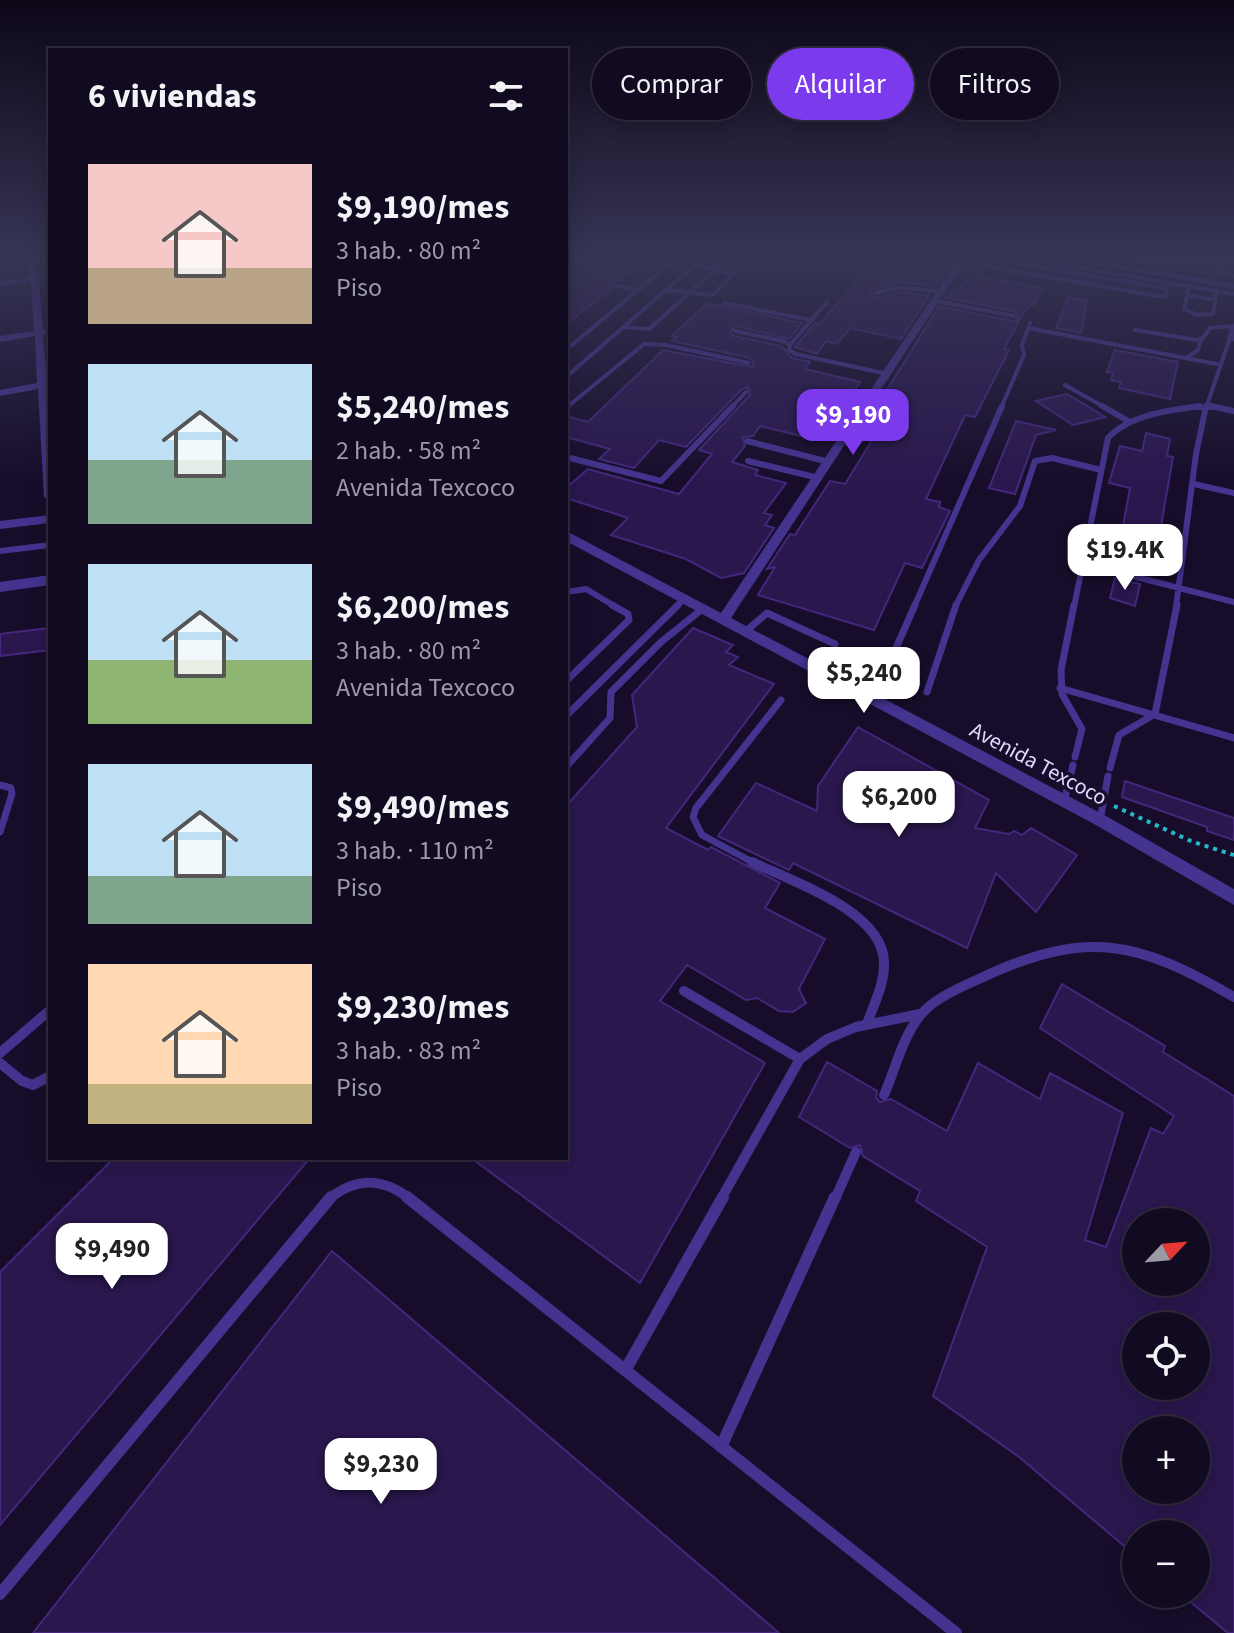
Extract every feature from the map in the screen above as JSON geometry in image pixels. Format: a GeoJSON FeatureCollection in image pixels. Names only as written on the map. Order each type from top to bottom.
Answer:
{"type":"FeatureCollection","features":[{"type":"Feature","properties":{"kind":"street"},"geometry":{"type":"LineString","coordinates":[[0,339],[48,331]]}},
{"type":"Feature","properties":{"kind":"street"},"geometry":{"type":"LineString","coordinates":[[722,621],[916,331]]}},
{"type":"Feature","properties":{"kind":"street"},"geometry":{"type":"LineString","coordinates":[[38,333],[45,385],[48,452]]}},
{"type":"Feature","properties":{"kind":"street"},"geometry":{"type":"LineString","coordinates":[[0,393],[45,385]]}},
{"type":"Feature","properties":{"kind":"street"},"geometry":{"type":"LineString","coordinates":[[0,525],[48,519]]}},
{"type":"Feature","properties":{"kind":"street","name":"Avenida Texcoco"},"geometry":{"type":"LineString","coordinates":[[568,537],[1100,820],[1234,898]]}},
{"type":"Feature","properties":{"kind":"street"},"geometry":{"type":"LineString","coordinates":[[0,587],[48,580]]}},
{"type":"Feature","properties":{"kind":"lane"},"geometry":{"type":"LineString","coordinates":[[568,348],[589,331]]}},
{"type":"Feature","properties":{"kind":"lane"},"geometry":{"type":"LineString","coordinates":[[568,375],[619,331]]}},
{"type":"Feature","properties":{"kind":"lane"},"geometry":{"type":"LineString","coordinates":[[736,331],[790,345]]}},
{"type":"Feature","properties":{"kind":"lane"},"geometry":{"type":"LineString","coordinates":[[802,331],[790,345],[789,350],[795,354],[888,374]]}},
{"type":"Feature","properties":{"kind":"lane"},"geometry":{"type":"LineString","coordinates":[[867,695],[892,657],[1024,355],[1022,345],[1027,331]]}},
{"type":"Feature","properties":{"kind":"lane"},"geometry":{"type":"LineString","coordinates":[[1055,331],[1217,364]]}},
{"type":"Feature","properties":{"kind":"lane"},"geometry":{"type":"LineString","coordinates":[[1144,331],[1201,339]]}},
{"type":"Feature","properties":{"kind":"lane"},"geometry":{"type":"LineString","coordinates":[[1186,358],[1198,350],[1207,331]]}},
{"type":"Feature","properties":{"kind":"lane"},"geometry":{"type":"LineString","coordinates":[[1155,714],[1180,588],[1207,406],[1217,364],[1232,339]]}},
{"type":"Feature","properties":{"kind":"lane"},"geometry":{"type":"LineString","coordinates":[[568,406],[644,344],[666,345],[749,363]]}},
{"type":"Feature","properties":{"kind":"lane"},"geometry":{"type":"LineString","coordinates":[[1065,385],[1130,422]]}},
{"type":"Feature","properties":{"kind":"lane"},"geometry":{"type":"LineString","coordinates":[[568,458],[661,481],[746,392]]}},
{"type":"Feature","properties":{"kind":"lane"},"geometry":{"type":"LineString","coordinates":[[1064,802],[1082,729],[1060,688],[1061,670],[1101,470],[1112,431],[1130,422],[1207,406],[1234,411]]}},
{"type":"Feature","properties":{"kind":"lane"},"geometry":{"type":"LineString","coordinates":[[747,441],[829,462]]}},
{"type":"Feature","properties":{"kind":"lane"},"geometry":{"type":"LineString","coordinates":[[927,692],[960,593],[979,560],[1020,506],[1035,461],[1052,458],[1101,470]]}},
{"type":"Feature","properties":{"kind":"lane"},"geometry":{"type":"LineString","coordinates":[[748,461],[819,478]]}},
{"type":"Feature","properties":{"kind":"lane"},"geometry":{"type":"LineString","coordinates":[[1194,484],[1234,493]]}},
{"type":"Feature","properties":{"kind":"lane"},"geometry":{"type":"LineString","coordinates":[[0,551],[48,545]]}},
{"type":"Feature","properties":{"kind":"lane"},"geometry":{"type":"LineString","coordinates":[[1082,563],[1234,602]]}},
{"type":"Feature","properties":{"kind":"lane"},"geometry":{"type":"LineString","coordinates":[[568,592],[586,589],[628,614],[629,620],[568,679]]}},
{"type":"Feature","properties":{"kind":"lane"},"geometry":{"type":"LineString","coordinates":[[568,714],[683,600]]}},
{"type":"Feature","properties":{"kind":"lane"},"geometry":{"type":"LineString","coordinates":[[568,765],[610,718],[611,692],[661,642],[701,610]]}},
{"type":"Feature","properties":{"kind":"lane"},"geometry":{"type":"LineString","coordinates":[[746,631],[767,613],[835,644]]}},
{"type":"Feature","properties":{"kind":"lane"},"geometry":{"type":"LineString","coordinates":[[645,635],[661,642]]}},
{"type":"Feature","properties":{"kind":"lane"},"geometry":{"type":"LineString","coordinates":[[595,685],[611,692]]}},
{"type":"Feature","properties":{"kind":"lane"},"geometry":{"type":"LineString","coordinates":[[1060,688],[1234,738]]}},
{"type":"Feature","properties":{"kind":"lane"},"geometry":{"type":"LineString","coordinates":[[781,700],[696,808],[693,817],[702,835],[715,844],[848,909],[861,919],[882,949],[887,967],[868,1021]]}},
{"type":"Feature","properties":{"kind":"lane"},"geometry":{"type":"LineString","coordinates":[[1100,820],[1118,733],[1128,725],[1155,714]]}},
{"type":"Feature","properties":{"kind":"lane"},"geometry":{"type":"LineString","coordinates":[[0,785],[11,788],[12,794],[0,832]]}},
{"type":"Feature","properties":{"kind":"lane"},"geometry":{"type":"LineString","coordinates":[[626,1369],[800,1059],[834,1034],[868,1021],[920,1014],[1009,964],[1044,951],[1082,943],[1140,951],[1203,978],[1234,997]]}},
{"type":"Feature","properties":{"kind":"lane"},"geometry":{"type":"LineString","coordinates":[[684,991],[800,1059]]}},
{"type":"Feature","properties":{"kind":"lane"},"geometry":{"type":"LineString","coordinates":[[0,1053],[48,1012]]}},
{"type":"Feature","properties":{"kind":"lane"},"geometry":{"type":"LineString","coordinates":[[884,1095],[920,1014]]}},
{"type":"Feature","properties":{"kind":"lane"},"geometry":{"type":"LineString","coordinates":[[0,1063],[22,1081],[33,1085],[48,1077]]}},
{"type":"Feature","properties":{"kind":"lane"},"geometry":{"type":"LineString","coordinates":[[721,1447],[856,1152]]}},
{"type":"Feature","properties":{"kind":"lane"},"geometry":{"type":"LineString","coordinates":[[0,1594],[323,1204],[340,1189],[360,1181],[380,1181],[397,1189],[956,1633]]}},
{"type":"Feature","properties":{"kind":"path"},"geometry":{"type":"LineString","coordinates":[[1103,801],[1193,842],[1234,855]]}},
{"type":"Feature","properties":{"kind":"building"},"geometry":{"type":"Polygon","coordinates":[[[677,331],[731,331],[734,336],[781,346],[792,358],[810,362],[805,369],[860,382],[847,401],[838,399],[810,438],[760,426],[753,436],[742,437],[745,446],[732,462],[758,470],[755,475],[786,483],[764,513],[772,515],[765,525],[774,528],[744,573],[721,578],[686,559],[611,535],[628,518],[568,499],[568,486],[588,469],[679,494],[712,454],[699,450],[750,395],[748,387],[742,389],[686,447],[659,440],[634,468],[599,459],[610,449],[568,438],[568,417],[588,422],[663,350],[752,367],[754,362],[750,358],[672,341],[677,337],[672,336],[677,331]]]}},
{"type":"Feature","properties":{"kind":"building"},"geometry":{"type":"Polygon","coordinates":[[[757,331],[795,331],[789,339],[757,331]]]}},
{"type":"Feature","properties":{"kind":"building"},"geometry":{"type":"Polygon","coordinates":[[[808,331],[847,331],[837,344],[826,341],[817,354],[795,347],[808,331]]]}},
{"type":"Feature","properties":{"kind":"building"},"geometry":{"type":"Polygon","coordinates":[[[865,331],[906,331],[901,339],[865,331]]]}},
{"type":"Feature","properties":{"kind":"building"},"geometry":{"type":"Polygon","coordinates":[[[923,331],[1013,331],[1004,349],[1009,350],[975,417],[965,415],[926,499],[940,502],[939,507],[950,511],[922,568],[905,563],[874,630],[758,595],[775,567],[767,569],[790,534],[795,535],[830,481],[845,484],[882,424],[874,422],[892,394],[885,393],[923,331]]]}},
{"type":"Feature","properties":{"kind":"building"},"geometry":{"type":"Polygon","coordinates":[[[1115,350],[1178,362],[1170,399],[1119,388],[1121,382],[1111,380],[1113,373],[1107,372],[1115,350]]]}},
{"type":"Feature","properties":{"kind":"building"},"geometry":{"type":"Polygon","coordinates":[[[1067,394],[1105,417],[1073,425],[1036,401],[1067,394]]]}},
{"type":"Feature","properties":{"kind":"building"},"geometry":{"type":"Polygon","coordinates":[[[1016,421],[1056,430],[1036,435],[1015,494],[989,488],[1016,421]]]}},
{"type":"Feature","properties":{"kind":"building"},"geometry":{"type":"Polygon","coordinates":[[[1146,433],[1170,439],[1167,456],[1173,457],[1159,538],[1150,536],[1143,572],[1116,563],[1130,488],[1109,483],[1120,446],[1142,451],[1146,433]]]}},
{"type":"Feature","properties":{"kind":"building"},"geometry":{"type":"Polygon","coordinates":[[[1115,578],[1140,584],[1135,606],[1110,598],[1115,578]]]}},
{"type":"Feature","properties":{"kind":"building"},"geometry":{"type":"Polygon","coordinates":[[[48,628],[48,650],[0,656],[0,634],[48,628]]]}},
{"type":"Feature","properties":{"kind":"building"},"geometry":{"type":"Polygon","coordinates":[[[693,628],[733,645],[726,652],[738,657],[729,665],[774,684],[666,828],[708,850],[711,847],[780,883],[765,908],[825,939],[799,989],[806,1003],[793,1012],[779,1011],[757,998],[746,1000],[687,965],[660,1001],[765,1063],[640,1283],[474,1160],[568,1160],[568,804],[637,727],[632,695],[693,628]]]}},
{"type":"Feature","properties":{"kind":"building"},"geometry":{"type":"Polygon","coordinates":[[[858,727],[989,800],[975,828],[1009,834],[1014,831],[1022,835],[1031,828],[1077,855],[1036,912],[996,873],[967,948],[793,863],[789,870],[718,836],[756,783],[817,811],[818,786],[858,727]]]}},
{"type":"Feature","properties":{"kind":"building"},"geometry":{"type":"Polygon","coordinates":[[[1125,781],[1234,818],[1234,840],[1207,831],[1207,827],[1122,797],[1125,781]]]}},
{"type":"Feature","properties":{"kind":"building"},"geometry":{"type":"Polygon","coordinates":[[[1062,984],[1165,1046],[1163,1052],[1234,1096],[1234,1633],[1228,1633],[1198,1608],[1210,1608],[1210,1520],[1122,1520],[1122,1544],[1019,1457],[933,1396],[987,1247],[916,1201],[920,1191],[863,1156],[860,1145],[850,1148],[799,1117],[827,1062],[877,1091],[876,1097],[880,1102],[891,1099],[947,1131],[978,1063],[1040,1099],[1050,1073],[1123,1113],[1085,1240],[1106,1247],[1151,1128],[1163,1134],[1174,1116],[1040,1028],[1062,984]]]}},
{"type":"Feature","properties":{"kind":"building"},"geometry":{"type":"Polygon","coordinates":[[[112,1160],[308,1160],[0,1525],[0,1272],[112,1160]]]}},
{"type":"Feature","properties":{"kind":"building"},"geometry":{"type":"Polygon","coordinates":[[[332,1251],[779,1633],[33,1633],[332,1251]]]}}]}
